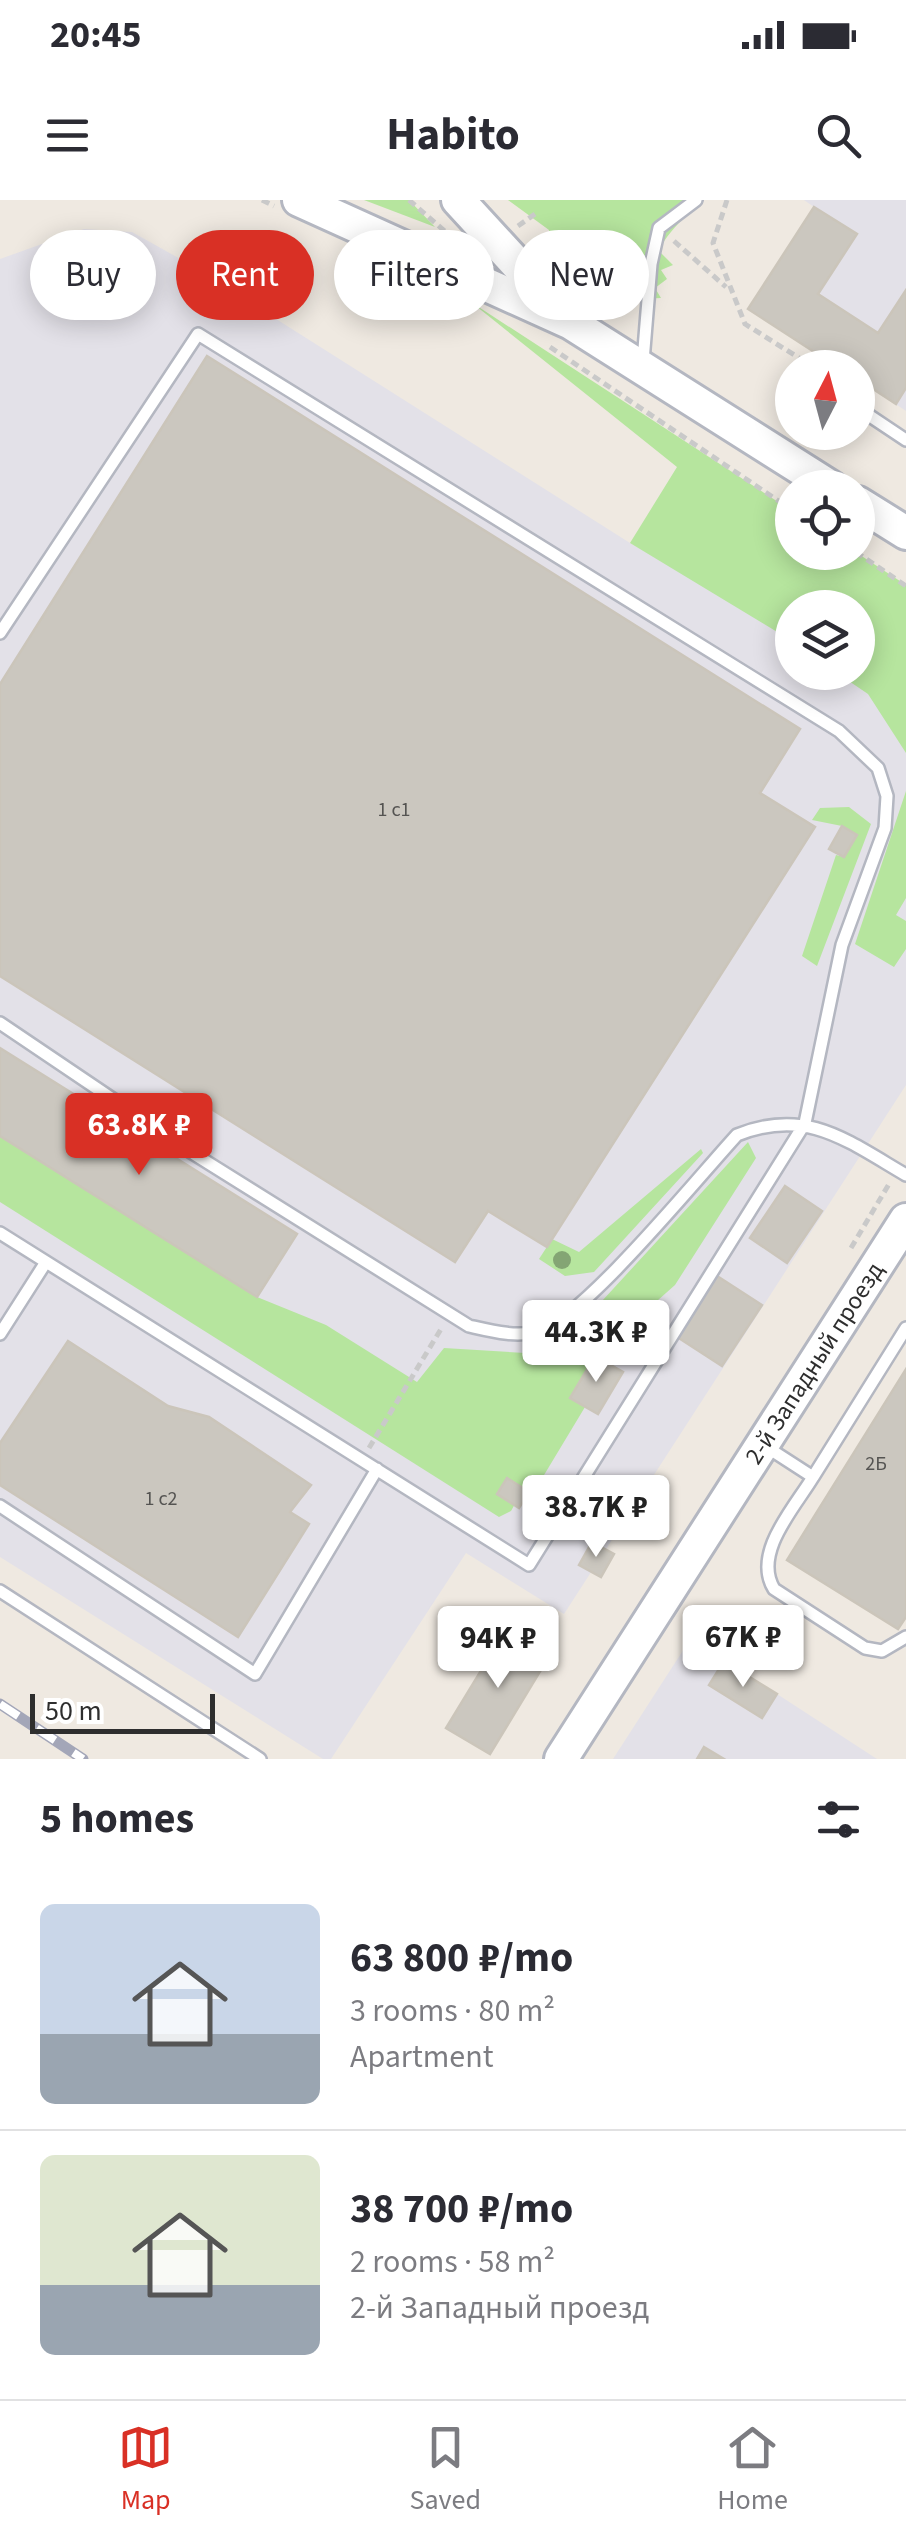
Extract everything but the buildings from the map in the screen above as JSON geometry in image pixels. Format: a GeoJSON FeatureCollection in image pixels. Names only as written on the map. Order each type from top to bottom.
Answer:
{"type":"FeatureCollection","features":[{"type":"Feature","properties":{"kind":"main road"},"geometry":{"type":"LineString","coordinates":[[299,200],[571,323],[803,470]]}},
{"type":"Feature","properties":{"kind":"main road"},"geometry":{"type":"LineString","coordinates":[[458,200],[571,323]]}},
{"type":"Feature","properties":{"kind":"main road"},"geometry":{"type":"LineString","coordinates":[[875,514],[906,533]]}},
{"type":"Feature","properties":{"kind":"main road","name":"2-й Западный проезд"},"geometry":{"type":"LineString","coordinates":[[561,1759],[906,1220]]}},
{"type":"Feature","properties":{"kind":"lane"},"geometry":{"type":"LineString","coordinates":[[642,370],[651,264],[659,228],[696,200]]}},
{"type":"Feature","properties":{"kind":"lane"},"geometry":{"type":"LineString","coordinates":[[0,633],[198,334],[839,731],[878,768],[886,796],[885,828],[842,945],[805,1123],[529,1565],[0,1234]]}},
{"type":"Feature","properties":{"kind":"lane"},"geometry":{"type":"LineString","coordinates":[[875,419],[906,440]]}},
{"type":"Feature","properties":{"kind":"lane"},"geometry":{"type":"LineString","coordinates":[[0,1024],[194,1154],[450,1314],[470,1326],[506,1334],[540,1332],[583,1302],[736,1135],[768,1122],[805,1123],[906,1175]]}},
{"type":"Feature","properties":{"kind":"lane"},"geometry":{"type":"LineString","coordinates":[[0,1334],[46,1262]]}},
{"type":"Feature","properties":{"kind":"lane"},"geometry":{"type":"LineString","coordinates":[[906,1328],[771,1549],[767,1578],[774,1589],[865,1648],[882,1651],[906,1637]]}},
{"type":"Feature","properties":{"kind":"lane"},"geometry":{"type":"LineString","coordinates":[[764,1446],[814,1477]]}},
{"type":"Feature","properties":{"kind":"lane"},"geometry":{"type":"LineString","coordinates":[[0,1506],[255,1674],[377,1469]]}},
{"type":"Feature","properties":{"kind":"lane"},"geometry":{"type":"LineString","coordinates":[[0,1591],[260,1759]]}},
{"type":"Feature","properties":{"kind":"path"},"geometry":{"type":"LineString","coordinates":[[727,200],[713,243],[728,289],[745,324],[786,350]]}},
{"type":"Feature","properties":{"kind":"path"},"geometry":{"type":"LineString","coordinates":[[659,228],[728,289]]}},
{"type":"Feature","properties":{"kind":"path"},"geometry":{"type":"LineString","coordinates":[[536,338],[775,499]]}},
{"type":"Feature","properties":{"kind":"path"},"geometry":{"type":"LineString","coordinates":[[875,565],[906,586]]}},
{"type":"Feature","properties":{"kind":"path"},"geometry":{"type":"LineString","coordinates":[[362,1460],[450,1314]]}},
{"type":"Feature","properties":{"kind":"shaded area"},"geometry":{"type":"Polygon","coordinates":[[[804,200],[906,200],[906,411],[875,390],[875,350],[824,350],[748,309],[814,207],[804,200]]]}},
{"type":"Feature","properties":{"kind":"shaded area"},"geometry":{"type":"Polygon","coordinates":[[[156,245],[176,257],[176,320],[278,320],[630,543],[775,629],[775,690],[863,690],[906,718],[906,1085],[564,1614],[466,1553],[331,1759],[323,1759],[0,1557],[0,259],[30,248],[30,320],[156,320],[156,245]]]}},
{"type":"Feature","properties":{"kind":"shaded area"},"geometry":{"type":"Polygon","coordinates":[[[691,1638],[877,1759],[613,1759],[691,1638]]]}},
{"type":"Feature","properties":{"kind":"green space"},"geometry":{"type":"Polygon","coordinates":[[[364,200],[409,200],[435,227],[364,200]]]}},
{"type":"Feature","properties":{"kind":"green space"},"geometry":{"type":"Polygon","coordinates":[[[508,200],[697,200],[659,251],[673,265],[661,270],[667,279],[655,288],[661,298],[649,299],[649,230],[549,230],[508,200]]]}},
{"type":"Feature","properties":{"kind":"green space"},"geometry":{"type":"Polygon","coordinates":[[[494,317],[775,500],[775,570],[875,570],[875,565],[906,585],[906,753],[862,690],[875,690],[875,590],[775,590],[775,631],[630,543],[677,467],[494,317]]]}},
{"type":"Feature","properties":{"kind":"green space"},"geometry":{"type":"Polygon","coordinates":[[[906,791],[906,898],[896,915],[906,921],[906,949],[894,967],[855,944],[906,791]]]}},
{"type":"Feature","properties":{"kind":"green space"},"geometry":{"type":"Polygon","coordinates":[[[849,807],[871,824],[817,966],[802,956],[836,855],[844,857],[857,835],[842,826],[812,820],[820,808],[849,807]]]}},
{"type":"Feature","properties":{"kind":"green space"},"geometry":{"type":"Polygon","coordinates":[[[0,1136],[257,1297],[326,1325],[417,1382],[444,1348],[525,1353],[561,1337],[591,1313],[748,1142],[756,1158],[675,1285],[595,1356],[570,1398],[585,1407],[532,1495],[522,1491],[511,1511],[499,1517],[0,1202],[0,1136]]]}},
{"type":"Feature","properties":{"kind":"green space"},"geometry":{"type":"Polygon","coordinates":[[[701,1149],[703,1153],[594,1272],[565,1276],[539,1259],[552,1239],[579,1252],[701,1149]]]}},
{"type":"Feature","properties":{"kind":"railway"},"geometry":{"type":"LineString","coordinates":[[0,1704],[83,1759]]}}]}
